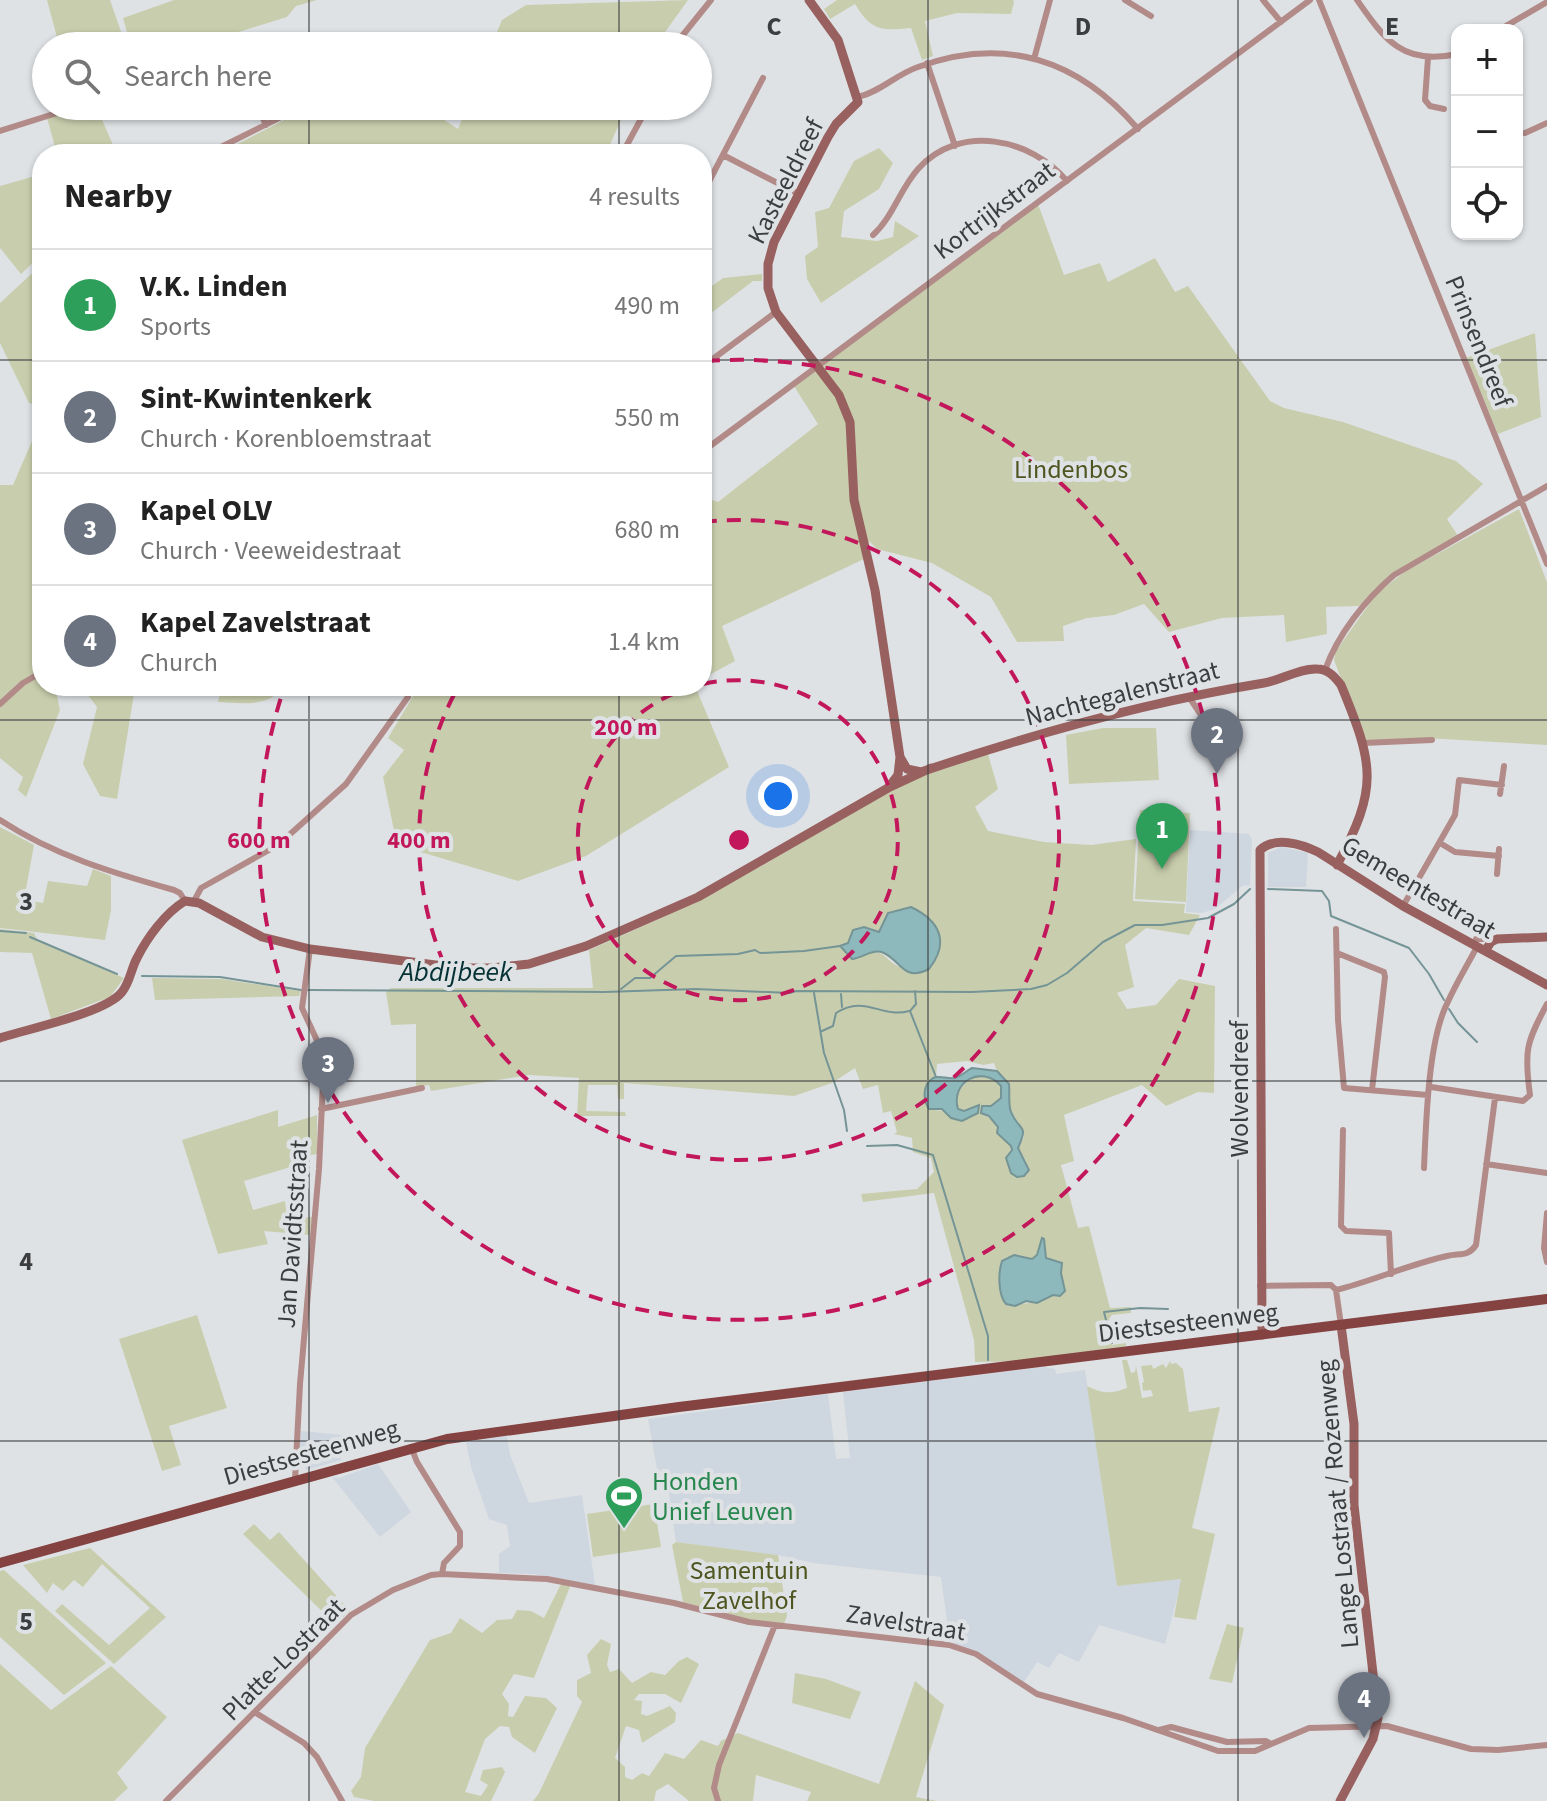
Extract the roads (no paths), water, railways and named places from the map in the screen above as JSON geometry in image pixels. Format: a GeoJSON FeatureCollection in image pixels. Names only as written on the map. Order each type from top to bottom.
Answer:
{"type":"FeatureCollection","features":[{"type":"Feature","properties":{"kind":"main road","name":"Diestsesteenweg"},"geometry":{"type":"LineString","coordinates":[[0,1563],[411,1447],[464,1436],[1547,1299]]}},
{"type":"Feature","properties":{"kind":"street"},"geometry":{"type":"LineString","coordinates":[[685,32],[711,0]]}},
{"type":"Feature","properties":{"kind":"street"},"geometry":{"type":"LineString","coordinates":[[809,0],[838,40],[858,97],[927,63],[971,53],[1015,54],[1055,65],[1090,84],[1122,110],[1138,129]]}},
{"type":"Feature","properties":{"kind":"street"},"geometry":{"type":"LineString","coordinates":[[1034,59],[1050,0]]}},
{"type":"Feature","properties":{"kind":"street"},"geometry":{"type":"LineString","coordinates":[[1125,0],[1151,16]]}},
{"type":"Feature","properties":{"kind":"street"},"geometry":{"type":"LineString","coordinates":[[1263,0],[1281,22]]}},
{"type":"Feature","properties":{"kind":"street","name":"Kortrijkstraat"},"geometry":{"type":"LineString","coordinates":[[712,445],[1310,0]]}},
{"type":"Feature","properties":{"kind":"street","name":"Prinsendreef"},"geometry":{"type":"LineString","coordinates":[[1319,0],[1547,564]]}},
{"type":"Feature","properties":{"kind":"street"},"geometry":{"type":"LineString","coordinates":[[1357,0],[1382,36],[1396,47],[1428,58],[1451,55]]}},
{"type":"Feature","properties":{"kind":"street"},"geometry":{"type":"LineString","coordinates":[[1509,24],[1547,2]]}},
{"type":"Feature","properties":{"kind":"street"},"geometry":{"type":"LineString","coordinates":[[1428,58],[1425,100],[1430,106],[1444,109]]}},
{"type":"Feature","properties":{"kind":"street"},"geometry":{"type":"LineString","coordinates":[[927,63],[955,146]]}},
{"type":"Feature","properties":{"kind":"street"},"geometry":{"type":"LineString","coordinates":[[712,176],[763,78]]}},
{"type":"Feature","properties":{"kind":"street","name":"Kasteeldreef"},"geometry":{"type":"LineString","coordinates":[[858,97],[858,102],[828,137],[770,253],[768,288],[776,312],[846,409],[852,430],[854,500],[875,590],[904,774]]}},
{"type":"Feature","properties":{"kind":"street"},"geometry":{"type":"LineString","coordinates":[[0,131],[35,120]]}},
{"type":"Feature","properties":{"kind":"street"},"geometry":{"type":"LineString","coordinates":[[264,120],[266,125]]}},
{"type":"Feature","properties":{"kind":"street"},"geometry":{"type":"LineString","coordinates":[[227,144],[276,120]]}},
{"type":"Feature","properties":{"kind":"street"},"geometry":{"type":"LineString","coordinates":[[627,144],[640,120]]}},
{"type":"Feature","properties":{"kind":"street"},"geometry":{"type":"LineString","coordinates":[[1525,133],[1547,123]]}},
{"type":"Feature","properties":{"kind":"street"},"geometry":{"type":"LineString","coordinates":[[873,235],[882,227],[921,165],[955,146],[988,140],[1020,147],[1043,157],[1067,181]]}},
{"type":"Feature","properties":{"kind":"street"},"geometry":{"type":"LineString","coordinates":[[723,155],[799,194]]}},
{"type":"Feature","properties":{"kind":"street"},"geometry":{"type":"LineString","coordinates":[[712,360],[776,312]]}},
{"type":"Feature","properties":{"kind":"street"},"geometry":{"type":"LineString","coordinates":[[1337,865],[1350,842],[1367,798],[1367,759],[1341,685],[1334,675],[1325,670],[1335,647],[1378,589],[1394,575],[1547,486]]}},
{"type":"Feature","properties":{"kind":"street","name":"Nachtegalenstraat"},"geometry":{"type":"LineString","coordinates":[[189,901],[262,937],[310,949],[459,968],[512,966],[552,958],[710,891],[888,788],[904,774],[918,776],[931,768],[1006,744],[1189,697],[1271,682],[1309,669],[1325,670]]}},
{"type":"Feature","properties":{"kind":"street"},"geometry":{"type":"LineString","coordinates":[[0,704],[32,678]]}},
{"type":"Feature","properties":{"kind":"street"},"geometry":{"type":"LineString","coordinates":[[0,1038],[114,1001],[127,984],[143,948],[166,917],[201,888],[278,845],[346,784],[408,697]]}},
{"type":"Feature","properties":{"kind":"street"},"geometry":{"type":"LineString","coordinates":[[1189,697],[1223,748]]}},
{"type":"Feature","properties":{"kind":"street"},"geometry":{"type":"LineString","coordinates":[[1363,743],[1432,740]]}},
{"type":"Feature","properties":{"kind":"street"},"geometry":{"type":"LineString","coordinates":[[1500,794],[1504,766]]}},
{"type":"Feature","properties":{"kind":"street"},"geometry":{"type":"LineString","coordinates":[[1403,906],[1455,815],[1459,780],[1502,785]]}},
{"type":"Feature","properties":{"kind":"street"},"geometry":{"type":"LineString","coordinates":[[0,820],[57,852],[103,870],[174,890],[189,901]]}},
{"type":"Feature","properties":{"kind":"street"},"geometry":{"type":"LineString","coordinates":[[1440,843],[1455,852],[1499,852],[1497,874]]}},
{"type":"Feature","properties":{"kind":"street","name":"Gemeentestraat"},"geometry":{"type":"LineString","coordinates":[[1263,844],[1304,846],[1403,906],[1547,985]]}},
{"type":"Feature","properties":{"kind":"street","name":"Wolvendreef"},"geometry":{"type":"LineString","coordinates":[[1262,1335],[1262,893],[1258,866],[1263,844]]}},
{"type":"Feature","properties":{"kind":"street"},"geometry":{"type":"LineString","coordinates":[[1336,929],[1338,1020],[1344,1088],[1428,1095]]}},
{"type":"Feature","properties":{"kind":"street"},"geometry":{"type":"LineString","coordinates":[[1424,1168],[1428,1095],[1438,1029],[1445,1008],[1479,946],[1497,939],[1547,937]]}},
{"type":"Feature","properties":{"kind":"street","name":"Jan Davidtsstraat"},"geometry":{"type":"LineString","coordinates":[[295,1480],[323,1053],[302,1008],[310,949]]}},
{"type":"Feature","properties":{"kind":"street"},"geometry":{"type":"LineString","coordinates":[[1337,953],[1384,972],[1372,1090]]}},
{"type":"Feature","properties":{"kind":"street"},"geometry":{"type":"LineString","coordinates":[[1431,1087],[1523,1101],[1530,1095],[1526,1049],[1547,1004]]}},
{"type":"Feature","properties":{"kind":"street"},"geometry":{"type":"LineString","coordinates":[[321,1109],[422,1088]]}},
{"type":"Feature","properties":{"kind":"street"},"geometry":{"type":"LineString","coordinates":[[1336,1290],[1447,1256],[1467,1254],[1476,1245],[1495,1098]]}},
{"type":"Feature","properties":{"kind":"street"},"geometry":{"type":"LineString","coordinates":[[1343,1130],[1341,1226],[1346,1231],[1389,1233],[1391,1274]]}},
{"type":"Feature","properties":{"kind":"street"},"geometry":{"type":"LineString","coordinates":[[1486,1164],[1547,1173]]}},
{"type":"Feature","properties":{"kind":"street"},"geometry":{"type":"LineString","coordinates":[[1547,1213],[1544,1248],[1547,1262]]}},
{"type":"Feature","properties":{"kind":"street"},"geometry":{"type":"LineString","coordinates":[[1260,1286],[1331,1285],[1336,1290],[1341,1325]]}},
{"type":"Feature","properties":{"kind":"street","name":"Lange Lostraat / Rozenweg"},"geometry":{"type":"LineString","coordinates":[[1341,1325],[1353,1415],[1354,1505],[1376,1683],[1377,1727]]}},
{"type":"Feature","properties":{"kind":"street"},"geometry":{"type":"LineString","coordinates":[[411,1447],[460,1532],[460,1546],[444,1563],[442,1574]]}},
{"type":"Feature","properties":{"kind":"street","name":"Zavelstraat"},"geometry":{"type":"LineString","coordinates":[[442,1574],[547,1579],[674,1603],[749,1622],[961,1648],[994,1664],[1037,1694],[1225,1752],[1247,1752],[1309,1728],[1391,1727],[1478,1750],[1547,1745]]}},
{"type":"Feature","properties":{"kind":"street","name":"Platte-Lostraat"},"geometry":{"type":"LineString","coordinates":[[166,1801],[351,1615],[393,1590],[431,1575],[442,1574]]}},
{"type":"Feature","properties":{"kind":"street"},"geometry":{"type":"LineString","coordinates":[[718,1801],[714,1788],[719,1765],[775,1625]]}},
{"type":"Feature","properties":{"kind":"street"},"geometry":{"type":"LineString","coordinates":[[256,1713],[304,1743],[317,1757],[342,1801]]}},
{"type":"Feature","properties":{"kind":"street","name":"Zavelstraat"},"geometry":{"type":"LineString","coordinates":[[1159,1730],[1171,1727],[1227,1742],[1267,1741],[1271,1744]]}},
{"type":"Feature","properties":{"kind":"street"},"geometry":{"type":"LineString","coordinates":[[1340,1801],[1377,1727]]}},
{"type":"Feature","properties":{"kind":"water"},"geometry":{"type":"Polygon","coordinates":[[[911,907],[929,919],[939,933],[939,950],[929,969],[909,972],[880,952],[852,959],[840,946],[848,943],[853,930],[864,927],[879,932],[888,913],[911,907]]]}},
{"type":"Feature","properties":{"kind":"water"},"geometry":{"type":"Polygon","coordinates":[[[972,1068],[997,1071],[1009,1084],[1011,1112],[1023,1131],[1018,1148],[1029,1170],[1024,1176],[1017,1177],[1011,1173],[1006,1158],[1012,1150],[1011,1146],[997,1133],[998,1127],[989,1116],[981,1113],[982,1106],[991,1106],[1001,1098],[1001,1086],[993,1080],[977,1076],[963,1084],[957,1099],[958,1109],[964,1111],[979,1105],[978,1113],[962,1121],[951,1118],[942,1109],[929,1109],[927,1105],[925,1089],[929,1081],[938,1077],[954,1078],[972,1068]]]}},
{"type":"Feature","properties":{"kind":"water"},"geometry":{"type":"Polygon","coordinates":[[[1042,1238],[1046,1258],[1062,1263],[1065,1291],[1060,1296],[1053,1295],[1037,1303],[1006,1304],[1001,1295],[1002,1261],[1014,1255],[1032,1259],[1037,1255],[1042,1238]]]}},
{"type":"Feature","properties":{"kind":"waterway"},"geometry":{"type":"LineString","coordinates":[[308,990],[604,992],[696,989],[790,993],[1031,989],[1047,985],[1067,973],[1103,942],[1135,925],[1162,925],[1208,918],[1234,904],[1250,889]]}},
{"type":"Feature","properties":{"kind":"waterway"},"geometry":{"type":"LineString","coordinates":[[1268,889],[1322,891],[1329,901],[1331,916],[1409,948],[1444,1000]]}},
{"type":"Feature","properties":{"kind":"waterway"},"geometry":{"type":"LineString","coordinates":[[0,931],[26,933]]}},
{"type":"Feature","properties":{"kind":"waterway","name":"Abdijbeek"},"geometry":{"type":"LineString","coordinates":[[30,937],[117,974]]}},
{"type":"Feature","properties":{"kind":"waterway"},"geometry":{"type":"LineString","coordinates":[[621,989],[635,978],[650,978],[676,956],[738,954],[755,950],[760,953],[804,951],[840,946]]}},
{"type":"Feature","properties":{"kind":"waterway","name":"Abdijbeek"},"geometry":{"type":"LineString","coordinates":[[142,976],[220,977],[301,990]]}},
{"type":"Feature","properties":{"kind":"waterway"},"geometry":{"type":"LineString","coordinates":[[915,991],[916,1004],[910,1011],[936,1077]]}},
{"type":"Feature","properties":{"kind":"waterway"},"geometry":{"type":"LineString","coordinates":[[814,993],[824,1053],[844,1110],[847,1131]]}},
{"type":"Feature","properties":{"kind":"waterway"},"geometry":{"type":"LineString","coordinates":[[841,994],[842,1007]]}},
{"type":"Feature","properties":{"kind":"waterway"},"geometry":{"type":"LineString","coordinates":[[822,1031],[833,1026],[836,1013],[846,1008],[865,1006],[890,1012],[909,1011]]}},
{"type":"Feature","properties":{"kind":"waterway"},"geometry":{"type":"LineString","coordinates":[[1449,1009],[1477,1042]]}},
{"type":"Feature","properties":{"kind":"waterway"},"geometry":{"type":"LineString","coordinates":[[867,1146],[897,1145],[933,1155],[988,1336],[988,1360]]}},
{"type":"Feature","properties":{"kind":"waterway"},"geometry":{"type":"LineString","coordinates":[[1112,1343],[1104,1312],[1168,1309]]}},
{"type":"Feature","properties":{"kind":"place","name":"Sint-Kwintenkerk"},"geometry":{"type":"Point","coordinates":[1217,774]}},
{"type":"Feature","properties":{"kind":"place","name":"V.K. Linden"},"geometry":{"type":"Point","coordinates":[1162,869]}},
{"type":"Feature","properties":{"kind":"place","name":"Kapel OLV"},"geometry":{"type":"Point","coordinates":[328,1103]}},
{"type":"Feature","properties":{"kind":"place","name":"Honden Unief Leuven"},"geometry":{"type":"Point","coordinates":[624,1530]}},
{"type":"Feature","properties":{"kind":"place","name":"Kapel Zavelstraat"},"geometry":{"type":"Point","coordinates":[1364,1738]}},
{"type":"Feature","properties":{"kind":"park label","name":"Lindenbos"},"geometry":{"type":"Point","coordinates":[1071,469]}},
{"type":"Feature","properties":{"kind":"park label","name":"Samentuin Zavelhof"},"geometry":{"type":"Point","coordinates":[749,1585]}}]}
